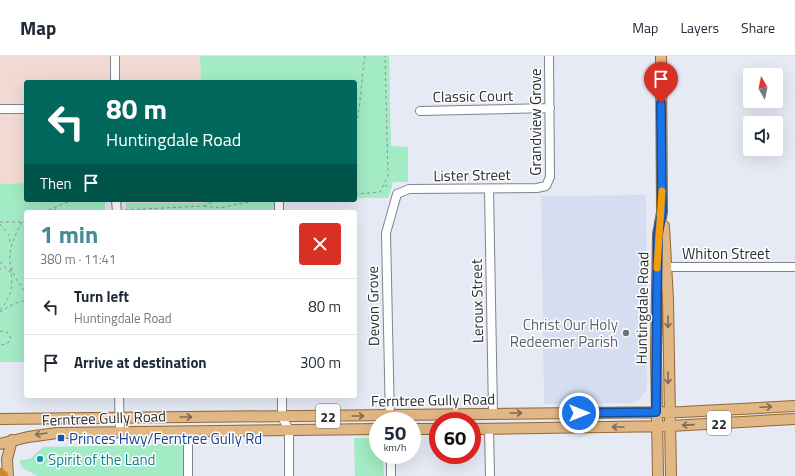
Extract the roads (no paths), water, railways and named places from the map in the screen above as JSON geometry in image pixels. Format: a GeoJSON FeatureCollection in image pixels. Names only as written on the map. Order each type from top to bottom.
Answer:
{"type":"FeatureCollection","features":[{"type":"Feature","properties":{"kind":"main road","name":"Huntingdale Road"},"geometry":{"type":"LineString","coordinates":[[658,476],[656,353],[665,227],[662,212],[661,56]]}},
{"type":"Feature","properties":{"kind":"main road","name":"Huntingdale Road"},"geometry":{"type":"LineString","coordinates":[[662,267],[671,476]]}},
{"type":"Feature","properties":{"kind":"main road","name":"Ferntree Gully Road"},"geometry":{"type":"LineString","coordinates":[[421,416],[493,413],[669,412],[795,406]]}},
{"type":"Feature","properties":{"kind":"main road","name":"Ferntree Gully Road"},"geometry":{"type":"LineString","coordinates":[[0,419],[369,418]]}},
{"type":"Feature","properties":{"kind":"main road","name":"Ferntree Gully Road"},"geometry":{"type":"LineString","coordinates":[[481,429],[670,426],[795,419]]}},
{"type":"Feature","properties":{"kind":"main road","name":"Ferntree Gully Road"},"geometry":{"type":"LineString","coordinates":[[0,444],[12,440],[48,433],[369,429]]}},
{"type":"Feature","properties":{"kind":"main road"},"geometry":{"type":"LineString","coordinates":[[8,476],[7,459],[12,440]]}},
{"type":"Feature","properties":{"kind":"street"},"geometry":{"type":"LineString","coordinates":[[115,56],[115,80]]}},
{"type":"Feature","properties":{"kind":"street","name":"Grandview Grove"},"geometry":{"type":"LineString","coordinates":[[546,186],[550,177],[549,56]]}},
{"type":"Feature","properties":{"kind":"street","name":"Classic Court"},"geometry":{"type":"LineString","coordinates":[[420,111],[550,108]]}},
{"type":"Feature","properties":{"kind":"street"},"geometry":{"type":"LineString","coordinates":[[0,109],[24,109]]}},
{"type":"Feature","properties":{"kind":"street","name":"Lister Street"},"geometry":{"type":"LineString","coordinates":[[398,192],[409,189],[537,188],[546,186]]}},
{"type":"Feature","properties":{"kind":"street","name":"Leroux Street"},"geometry":{"type":"LineString","coordinates":[[489,189],[493,413]]}},
{"type":"Feature","properties":{"kind":"street","name":"Devon Grove"},"geometry":{"type":"LineString","coordinates":[[389,412],[386,233],[398,192]]}},
{"type":"Feature","properties":{"kind":"street","name":"Whiton Street"},"geometry":{"type":"LineString","coordinates":[[662,267],[795,267]]}},
{"type":"Feature","properties":{"kind":"street"},"geometry":{"type":"LineString","coordinates":[[119,398],[120,432]]}},
{"type":"Feature","properties":{"kind":"street"},"geometry":{"type":"LineString","coordinates":[[282,398],[282,417],[289,430],[289,476]]}},
{"type":"Feature","properties":{"kind":"street"},"geometry":{"type":"LineString","coordinates":[[489,429],[490,476]]}},
{"type":"Feature","properties":{"kind":"street"},"geometry":{"type":"LineString","coordinates":[[188,431],[188,476]]}},
{"type":"Feature","properties":{"kind":"street"},"geometry":{"type":"LineString","coordinates":[[391,464],[391,476]]}},
{"type":"Feature","properties":{"kind":"place","name":"Christ Our Holy Redeemer Parish"},"geometry":{"type":"Point","coordinates":[626,333]}},
{"type":"Feature","properties":{"kind":"place","name":"Princes Hwy/Ferntree Gully Rd"},"geometry":{"type":"Point","coordinates":[61,438]}},
{"type":"Feature","properties":{"kind":"place","name":"Spirit of the Land"},"geometry":{"type":"Point","coordinates":[40,459]}}]}
